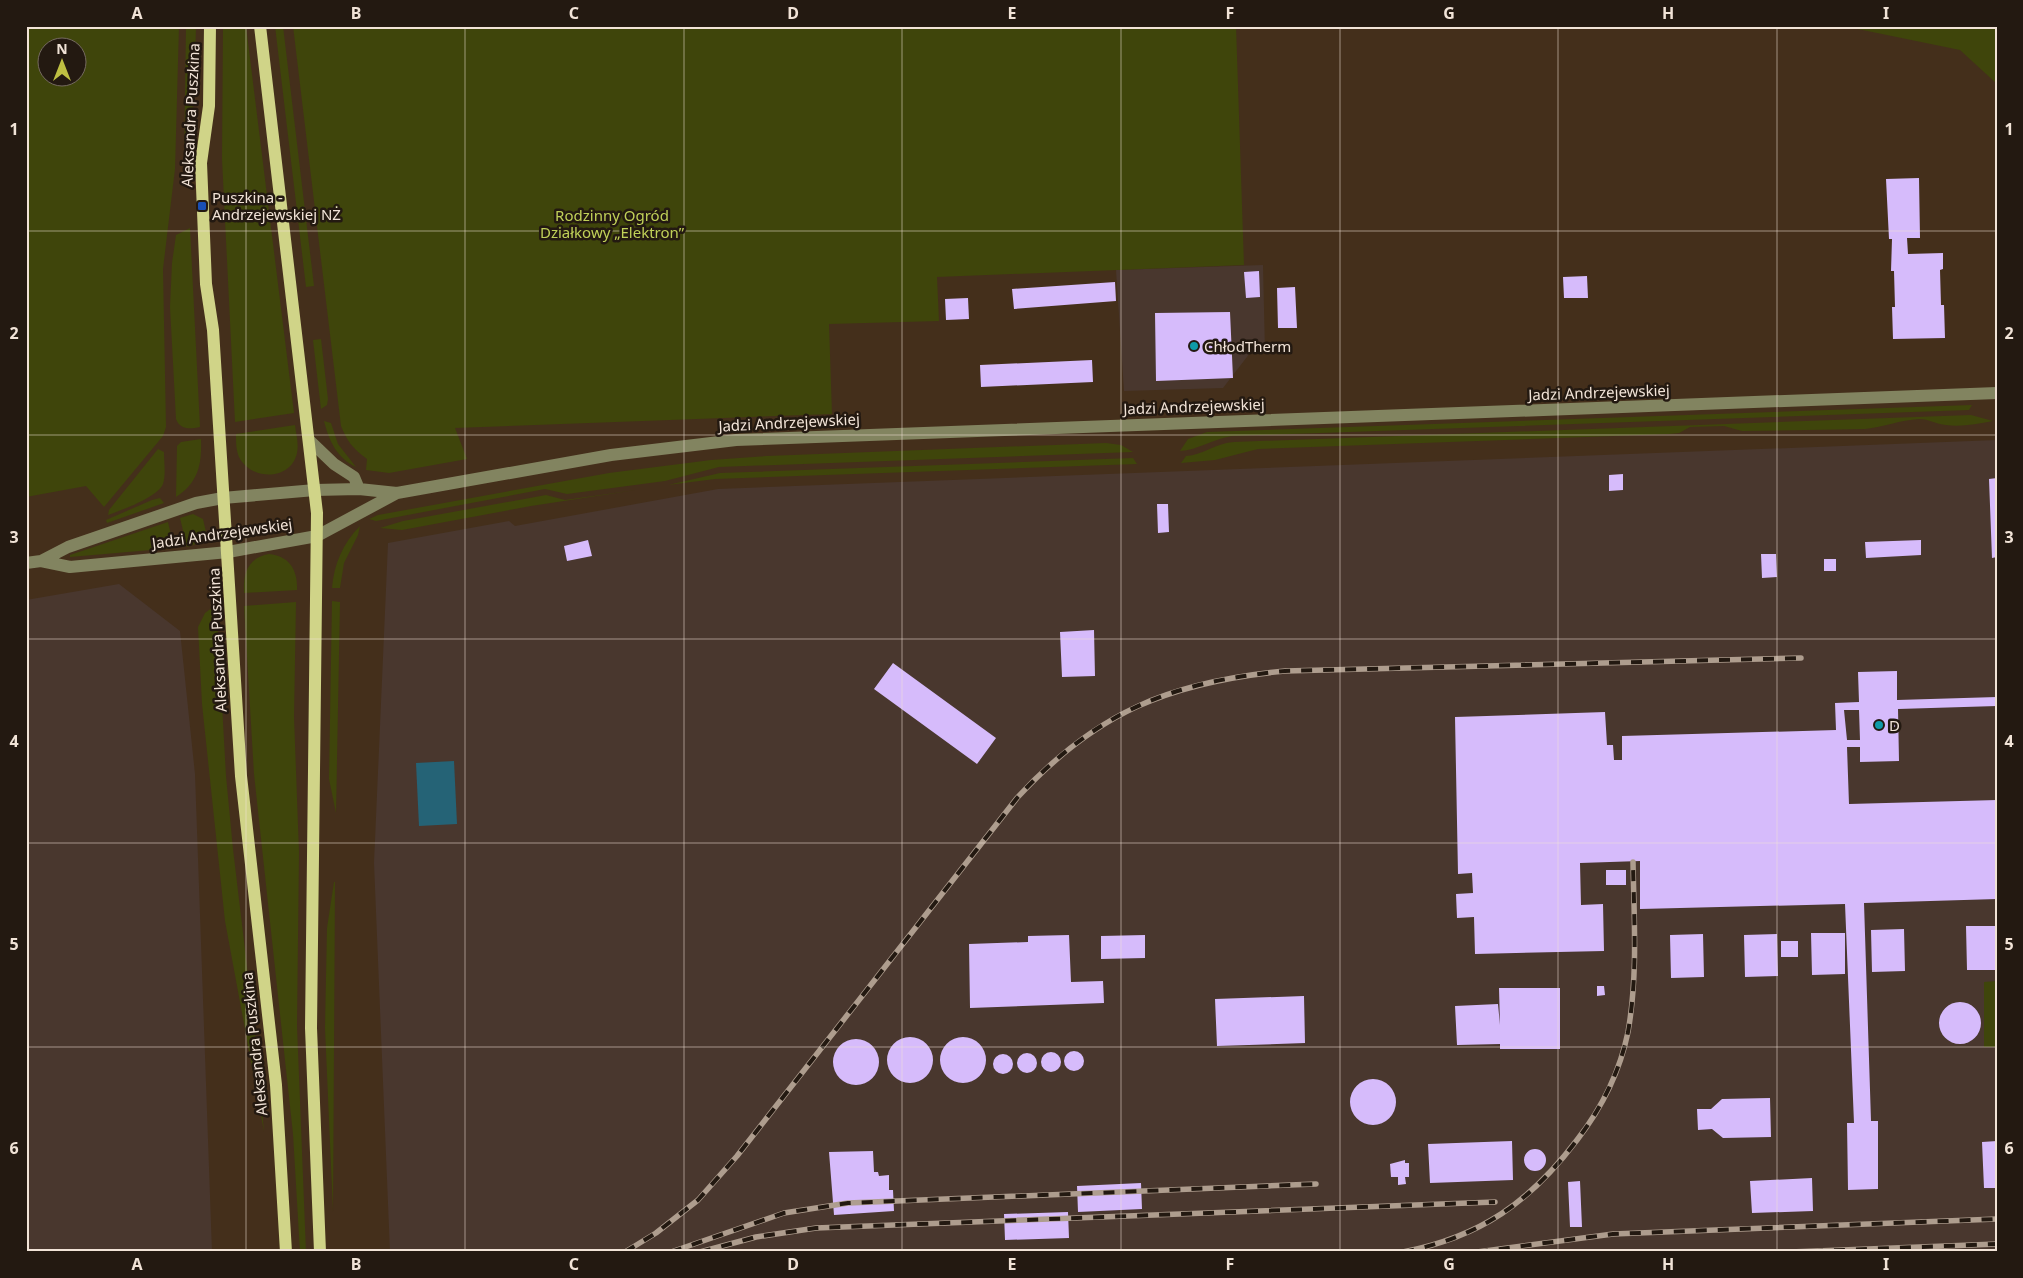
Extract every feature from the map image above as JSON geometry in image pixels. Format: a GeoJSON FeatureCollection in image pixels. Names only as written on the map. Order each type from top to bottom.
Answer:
{"type":"FeatureCollection","features":[{"type":"Feature","properties":{"kind":"main road","name":"Aleksandra Puszkina"},"geometry":{"type":"LineString","coordinates":[[210,26],[209,106],[201,164],[206,284],[213,330],[242,785],[276,1085],[286,1252]]}},
{"type":"Feature","properties":{"kind":"main road"},"geometry":{"type":"LineString","coordinates":[[260,26],[315,490],[317,536],[311,1028],[320,1252]]}},
{"type":"Feature","properties":{"kind":"street","name":"Jadzi Andrzejewskiej"},"geometry":{"type":"LineString","coordinates":[[41,561],[68,547],[196,503],[224,498],[315,490],[358,489],[397,493],[621,453],[736,440],[1997,393]]}},
{"type":"Feature","properties":{"kind":"street"},"geometry":{"type":"LineString","coordinates":[[310,441],[334,464],[354,478],[358,489]]}},
{"type":"Feature","properties":{"kind":"street","name":"Jadzi Andrzejewskiej"},"geometry":{"type":"LineString","coordinates":[[26,563],[41,561],[70,567],[228,552],[317,536],[397,493]]}},
{"type":"Feature","properties":{"kind":"shaded area"},"geometry":{"type":"Polygon","coordinates":[[[1263,265],[1265,352],[1250,353],[1223,388],[1124,391],[1116,270],[1263,265]]]}},
{"type":"Feature","properties":{"kind":"shaded area"},"geometry":{"type":"Polygon","coordinates":[[[1997,440],[1997,1252],[390,1252],[374,863],[388,543],[509,521],[515,526],[718,489],[1997,440]]]}},
{"type":"Feature","properties":{"kind":"shaded area"},"geometry":{"type":"Polygon","coordinates":[[[119,584],[180,631],[195,774],[212,1252],[26,1252],[26,600],[119,584]]]}},
{"type":"Feature","properties":{"kind":"green space"},"geometry":{"type":"Polygon","coordinates":[[[26,26],[179,26],[175,169],[163,269],[166,427],[163,436],[104,507],[86,486],[26,497],[26,26]]]}},
{"type":"Feature","properties":{"kind":"green space"},"geometry":{"type":"Polygon","coordinates":[[[186,26],[196,26],[194,95],[186,165],[184,165],[186,26]]]}},
{"type":"Feature","properties":{"kind":"green space"},"geometry":{"type":"Polygon","coordinates":[[[223,26],[246,26],[294,413],[235,422],[222,159],[223,26]]]}},
{"type":"Feature","properties":{"kind":"green space"},"geometry":{"type":"Polygon","coordinates":[[[275,26],[283,26],[314,286],[306,287],[275,26]]]}},
{"type":"Feature","properties":{"kind":"green space","name":"Rodzinny Ogród Działkowy „Elektron”"},"geometry":{"type":"Polygon","coordinates":[[[293,26],[1236,26],[1244,265],[937,277],[939,321],[829,324],[832,414],[455,428],[467,459],[389,473],[366,470],[367,459],[351,444],[341,426],[293,26]]]}},
{"type":"Feature","properties":{"kind":"green space"},"geometry":{"type":"Polygon","coordinates":[[[1843,26],[1997,26],[1997,84],[1960,50],[1843,26]]]}},
{"type":"Feature","properties":{"kind":"green space"},"geometry":{"type":"Polygon","coordinates":[[[190,228],[200,427],[189,428],[180,425],[176,419],[170,307],[172,263],[176,235],[190,228]]]}},
{"type":"Feature","properties":{"kind":"green space"},"geometry":{"type":"Polygon","coordinates":[[[321,339],[328,399],[327,405],[321,409],[313,340],[321,339]]]}},
{"type":"Feature","properties":{"kind":"green space"},"geometry":{"type":"Polygon","coordinates":[[[1972,405],[1969,410],[1232,436],[1218,439],[1193,449],[1180,451],[1188,439],[1207,432],[1972,405]]]}},
{"type":"Feature","properties":{"kind":"green space"},"geometry":{"type":"Polygon","coordinates":[[[1971,415],[1993,421],[1952,426],[1919,419],[1865,429],[1742,431],[1724,426],[1690,427],[1679,433],[1669,434],[1258,449],[1215,460],[1181,463],[1186,456],[1198,454],[1221,444],[1234,442],[1971,415]]]}},
{"type":"Feature","properties":{"kind":"green space"},"geometry":{"type":"Polygon","coordinates":[[[324,421],[331,423],[338,444],[356,467],[339,454],[328,435],[324,421]]]}},
{"type":"Feature","properties":{"kind":"green space"},"geometry":{"type":"Polygon","coordinates":[[[295,425],[298,443],[297,453],[287,469],[279,473],[261,474],[245,465],[239,457],[236,434],[295,425]]]}},
{"type":"Feature","properties":{"kind":"green space"},"geometry":{"type":"Polygon","coordinates":[[[201,439],[201,457],[194,479],[176,497],[177,446],[181,442],[201,439]]]}},
{"type":"Feature","properties":{"kind":"green space"},"geometry":{"type":"Polygon","coordinates":[[[1106,443],[1121,445],[1133,452],[719,467],[665,481],[567,494],[545,489],[376,521],[369,519],[378,515],[609,473],[711,460],[767,456],[1106,443]]]}},
{"type":"Feature","properties":{"kind":"green space"},"geometry":{"type":"Polygon","coordinates":[[[158,449],[164,452],[164,477],[160,489],[139,502],[108,515],[109,510],[158,449]]]}},
{"type":"Feature","properties":{"kind":"green space"},"geometry":{"type":"Polygon","coordinates":[[[1133,458],[1137,464],[715,479],[668,485],[720,473],[1133,458]]]}},
{"type":"Feature","properties":{"kind":"green space"},"geometry":{"type":"Polygon","coordinates":[[[636,490],[531,506],[402,530],[380,528],[403,521],[546,495],[565,500],[636,490]]]}},
{"type":"Feature","properties":{"kind":"green space"},"geometry":{"type":"Polygon","coordinates":[[[160,498],[164,503],[107,523],[106,520],[160,498]]]}},
{"type":"Feature","properties":{"kind":"green space"},"geometry":{"type":"Polygon","coordinates":[[[193,514],[203,519],[206,532],[199,543],[187,547],[180,518],[193,514]]]}},
{"type":"Feature","properties":{"kind":"green space"},"geometry":{"type":"Polygon","coordinates":[[[168,522],[174,548],[70,557],[70,555],[168,522]]]}},
{"type":"Feature","properties":{"kind":"green space"},"geometry":{"type":"Polygon","coordinates":[[[360,526],[358,535],[344,563],[340,588],[332,588],[340,554],[360,526]]]}},
{"type":"Feature","properties":{"kind":"green space"},"geometry":{"type":"Polygon","coordinates":[[[269,554],[282,558],[291,566],[296,577],[297,590],[244,593],[244,579],[251,563],[269,554]]]}},
{"type":"Feature","properties":{"kind":"green space"},"geometry":{"type":"Polygon","coordinates":[[[332,601],[340,602],[336,813],[329,779],[332,601]]]}},
{"type":"Feature","properties":{"kind":"green space"},"geometry":{"type":"Polygon","coordinates":[[[296,602],[294,717],[299,852],[297,1026],[306,1252],[300,1252],[293,1134],[254,774],[244,606],[296,602]]]}},
{"type":"Feature","properties":{"kind":"green space"},"geometry":{"type":"Polygon","coordinates":[[[213,607],[218,632],[226,776],[233,849],[256,1042],[264,1132],[225,921],[202,704],[198,627],[205,613],[213,607]]]}},
{"type":"Feature","properties":{"kind":"green space"},"geometry":{"type":"Polygon","coordinates":[[[334,882],[333,1212],[325,1028],[327,928],[334,882]]]}},
{"type":"Feature","properties":{"kind":"green space"},"geometry":{"type":"Polygon","coordinates":[[[1997,981],[1997,1047],[1984,1047],[1984,982],[1997,981]]]}},
{"type":"Feature","properties":{"kind":"water"},"geometry":{"type":"Polygon","coordinates":[[[454,761],[457,824],[419,826],[416,763],[454,761]]]}},
{"type":"Feature","properties":{"kind":"building"},"geometry":{"type":"Polygon","coordinates":[[[1919,178],[1920,238],[1907,238],[1908,254],[1943,253],[1943,269],[1940,270],[1941,305],[1944,305],[1945,338],[1893,339],[1892,307],[1895,307],[1894,271],[1891,271],[1892,239],[1889,239],[1886,179],[1919,178]]]}},
{"type":"Feature","properties":{"kind":"building"},"geometry":{"type":"Polygon","coordinates":[[[1259,271],[1260,297],[1246,298],[1244,272],[1259,271]]]}},
{"type":"Feature","properties":{"kind":"building"},"geometry":{"type":"Polygon","coordinates":[[[1587,276],[1588,298],[1564,298],[1563,277],[1587,276]]]}},
{"type":"Feature","properties":{"kind":"building"},"geometry":{"type":"Polygon","coordinates":[[[1115,282],[1116,301],[1014,309],[1012,289],[1115,282]]]}},
{"type":"Feature","properties":{"kind":"building"},"geometry":{"type":"Polygon","coordinates":[[[1295,287],[1297,328],[1278,328],[1277,288],[1295,287]]]}},
{"type":"Feature","properties":{"kind":"building"},"geometry":{"type":"Polygon","coordinates":[[[968,298],[969,319],[946,320],[945,299],[968,298]]]}},
{"type":"Feature","properties":{"kind":"building","name":"ChłodTherm"},"geometry":{"type":"Polygon","coordinates":[[[1230,312],[1233,378],[1156,381],[1155,313],[1230,312]]]}},
{"type":"Feature","properties":{"kind":"building"},"geometry":{"type":"Polygon","coordinates":[[[1092,360],[1093,382],[981,387],[980,365],[1092,360]]]}},
{"type":"Feature","properties":{"kind":"building"},"geometry":{"type":"Polygon","coordinates":[[[1623,474],[1623,490],[1609,491],[1609,475],[1623,474]]]}},
{"type":"Feature","properties":{"kind":"building"},"geometry":{"type":"Polygon","coordinates":[[[1997,478],[1997,557],[1992,558],[1989,479],[1997,478]]]}},
{"type":"Feature","properties":{"kind":"building"},"geometry":{"type":"Polygon","coordinates":[[[1157,504],[1168,504],[1169,532],[1158,533],[1157,504]]]}},
{"type":"Feature","properties":{"kind":"building"},"geometry":{"type":"Polygon","coordinates":[[[588,540],[592,556],[567,561],[564,546],[588,540]]]}},
{"type":"Feature","properties":{"kind":"building"},"geometry":{"type":"Polygon","coordinates":[[[1921,540],[1921,555],[1866,558],[1865,542],[1921,540]]]}},
{"type":"Feature","properties":{"kind":"building"},"geometry":{"type":"Polygon","coordinates":[[[1761,554],[1776,554],[1777,577],[1762,578],[1761,554]]]}},
{"type":"Feature","properties":{"kind":"building"},"geometry":{"type":"Polygon","coordinates":[[[1824,559],[1836,559],[1836,571],[1824,571],[1824,559]]]}},
{"type":"Feature","properties":{"kind":"building"},"geometry":{"type":"Polygon","coordinates":[[[1094,630],[1095,676],[1062,677],[1060,632],[1094,630]]]}},
{"type":"Feature","properties":{"kind":"building"},"geometry":{"type":"Polygon","coordinates":[[[893,663],[996,738],[977,764],[874,689],[893,663]]]}},
{"type":"Feature","properties":{"kind":"building"},"geometry":{"type":"Polygon","coordinates":[[[1897,671],[1897,700],[1997,697],[1997,706],[1898,709],[1899,761],[1860,762],[1860,747],[1847,747],[1849,804],[1997,800],[1997,899],[1864,903],[1871,1121],[1878,1121],[1878,1189],[1848,1190],[1847,1123],[1854,1123],[1845,904],[1640,909],[1640,861],[1580,863],[1581,905],[1603,904],[1604,951],[1475,954],[1474,917],[1457,918],[1456,894],[1473,893],[1472,873],[1458,874],[1455,717],[1605,712],[1607,745],[1613,745],[1614,760],[1622,760],[1622,736],[1836,730],[1835,703],[1859,702],[1858,672],[1897,671]],[[1844,710],[1847,740],[1860,740],[1859,710],[1844,710]]]}},
{"type":"Feature","properties":{"kind":"building"},"geometry":{"type":"Polygon","coordinates":[[[1606,870],[1626,870],[1626,885],[1606,885],[1606,870]]]}},
{"type":"Feature","properties":{"kind":"building"},"geometry":{"type":"Polygon","coordinates":[[[1966,926],[1997,926],[1997,970],[1967,970],[1966,926]]]}},
{"type":"Feature","properties":{"kind":"building"},"geometry":{"type":"Polygon","coordinates":[[[1904,929],[1905,971],[1872,972],[1871,930],[1904,929]]]}},
{"type":"Feature","properties":{"kind":"building"},"geometry":{"type":"Polygon","coordinates":[[[1811,933],[1845,933],[1845,974],[1812,975],[1811,933]]]}},
{"type":"Feature","properties":{"kind":"building"},"geometry":{"type":"Polygon","coordinates":[[[1703,934],[1704,977],[1671,978],[1670,935],[1703,934]]]}},
{"type":"Feature","properties":{"kind":"building"},"geometry":{"type":"Polygon","coordinates":[[[1777,934],[1778,976],[1745,977],[1744,935],[1777,934]]]}},
{"type":"Feature","properties":{"kind":"building"},"geometry":{"type":"Polygon","coordinates":[[[1069,935],[1071,982],[1103,981],[1104,1003],[970,1008],[969,944],[1028,942],[1028,936],[1069,935]]]}},
{"type":"Feature","properties":{"kind":"building"},"geometry":{"type":"Polygon","coordinates":[[[1145,935],[1145,958],[1101,959],[1101,936],[1145,935]]]}},
{"type":"Feature","properties":{"kind":"building"},"geometry":{"type":"Polygon","coordinates":[[[1781,941],[1798,941],[1798,957],[1781,957],[1781,941]]]}},
{"type":"Feature","properties":{"kind":"building"},"geometry":{"type":"Polygon","coordinates":[[[1597,986],[1604,986],[1605,995],[1597,996],[1597,986]]]}},
{"type":"Feature","properties":{"kind":"building"},"geometry":{"type":"Polygon","coordinates":[[[1499,988],[1560,988],[1560,1049],[1500,1049],[1500,1044],[1457,1045],[1455,1006],[1498,1004],[1500,1025],[1499,988]]]}},
{"type":"Feature","properties":{"kind":"building"},"geometry":{"type":"Polygon","coordinates":[[[1304,996],[1305,1043],[1217,1046],[1215,999],[1304,996]]]}},
{"type":"Feature","properties":{"kind":"building"},"geometry":{"type":"Polygon","coordinates":[[[1960,1002],[1975,1008],[1981,1023],[1975,1038],[1960,1044],[1945,1038],[1939,1023],[1945,1008],[1960,1002]]]}},
{"type":"Feature","properties":{"kind":"building"},"geometry":{"type":"Polygon","coordinates":[[[910,1037],[923,1041],[929,1047],[933,1060],[929,1073],[923,1079],[910,1083],[897,1079],[891,1073],[887,1060],[891,1047],[897,1041],[910,1037]]]}},
{"type":"Feature","properties":{"kind":"building"},"geometry":{"type":"Polygon","coordinates":[[[963,1037],[976,1041],[982,1047],[986,1060],[982,1073],[976,1079],[963,1083],[950,1079],[944,1073],[940,1060],[944,1047],[950,1041],[963,1037]]]}},
{"type":"Feature","properties":{"kind":"building"},"geometry":{"type":"Polygon","coordinates":[[[856,1039],[869,1043],[875,1049],[879,1062],[875,1075],[869,1081],[856,1085],[843,1081],[837,1075],[833,1062],[837,1049],[843,1043],[856,1039]]]}},
{"type":"Feature","properties":{"kind":"building"},"geometry":{"type":"Polygon","coordinates":[[[1074,1051],[1081,1054],[1084,1061],[1081,1068],[1074,1071],[1067,1068],[1064,1061],[1067,1054],[1074,1051]]]}},
{"type":"Feature","properties":{"kind":"building"},"geometry":{"type":"Polygon","coordinates":[[[1051,1052],[1058,1055],[1061,1062],[1058,1069],[1051,1072],[1044,1069],[1041,1062],[1044,1055],[1051,1052]]]}},
{"type":"Feature","properties":{"kind":"building"},"geometry":{"type":"Polygon","coordinates":[[[1027,1053],[1034,1056],[1037,1063],[1034,1070],[1027,1073],[1020,1070],[1017,1063],[1020,1056],[1027,1053]]]}},
{"type":"Feature","properties":{"kind":"building"},"geometry":{"type":"Polygon","coordinates":[[[1003,1054],[1010,1057],[1013,1064],[1010,1071],[1003,1074],[996,1071],[993,1064],[996,1057],[1003,1054]]]}},
{"type":"Feature","properties":{"kind":"building"},"geometry":{"type":"Polygon","coordinates":[[[1369,1079],[1377,1079],[1386,1083],[1392,1089],[1396,1102],[1392,1115],[1386,1121],[1377,1125],[1369,1125],[1360,1121],[1354,1115],[1350,1106],[1350,1098],[1354,1089],[1360,1083],[1369,1079]]]}},
{"type":"Feature","properties":{"kind":"building"},"geometry":{"type":"Polygon","coordinates":[[[1770,1098],[1771,1137],[1723,1138],[1712,1129],[1698,1130],[1697,1109],[1711,1109],[1722,1099],[1770,1098]]]}},
{"type":"Feature","properties":{"kind":"building"},"geometry":{"type":"Polygon","coordinates":[[[1512,1141],[1513,1180],[1430,1183],[1428,1144],[1512,1141]]]}},
{"type":"Feature","properties":{"kind":"building"},"geometry":{"type":"Polygon","coordinates":[[[1997,1141],[1997,1188],[1984,1188],[1982,1142],[1997,1141]]]}},
{"type":"Feature","properties":{"kind":"building"},"geometry":{"type":"Polygon","coordinates":[[[1535,1149],[1545,1156],[1546,1160],[1539,1170],[1535,1171],[1525,1164],[1524,1160],[1531,1150],[1535,1149]]]}},
{"type":"Feature","properties":{"kind":"building"},"geometry":{"type":"Polygon","coordinates":[[[873,1151],[874,1172],[878,1172],[879,1176],[889,1175],[889,1190],[893,1190],[894,1211],[834,1215],[829,1152],[873,1151]]]}},
{"type":"Feature","properties":{"kind":"building"},"geometry":{"type":"Polygon","coordinates":[[[1405,1160],[1405,1163],[1409,1163],[1409,1177],[1405,1177],[1406,1184],[1398,1185],[1398,1177],[1391,1177],[1390,1164],[1405,1160]]]}},
{"type":"Feature","properties":{"kind":"building"},"geometry":{"type":"Polygon","coordinates":[[[1812,1178],[1813,1211],[1752,1213],[1750,1181],[1812,1178]]]}},
{"type":"Feature","properties":{"kind":"building"},"geometry":{"type":"Polygon","coordinates":[[[1580,1181],[1582,1227],[1570,1227],[1568,1182],[1580,1181]]]}},
{"type":"Feature","properties":{"kind":"building"},"geometry":{"type":"Polygon","coordinates":[[[1141,1183],[1142,1209],[1078,1212],[1077,1186],[1141,1183]]]}},
{"type":"Feature","properties":{"kind":"building"},"geometry":{"type":"Polygon","coordinates":[[[1068,1212],[1069,1238],[1005,1240],[1004,1214],[1068,1212]]]}},
{"type":"Feature","properties":{"kind":"railway"},"geometry":{"type":"LineString","coordinates":[[625,1252],[656,1233],[698,1200],[737,1156],[1017,798],[1046,768],[1076,743],[1106,723],[1138,706],[1170,693],[1206,683],[1285,671],[1801,658]]}},
{"type":"Feature","properties":{"kind":"railway"},"geometry":{"type":"LineString","coordinates":[[1403,1252],[1456,1237],[1502,1214],[1541,1182],[1577,1140],[1594,1116],[1615,1075],[1628,1032],[1634,968],[1633,862]]}},
{"type":"Feature","properties":{"kind":"railway"},"geometry":{"type":"LineString","coordinates":[[671,1252],[784,1213],[848,1203],[1316,1184]]}},
{"type":"Feature","properties":{"kind":"railway"},"geometry":{"type":"LineString","coordinates":[[700,1252],[756,1237],[816,1228],[1495,1202]]}},
{"type":"Feature","properties":{"kind":"railway"},"geometry":{"type":"LineString","coordinates":[[1477,1252],[1613,1234],[1997,1219]]}},
{"type":"Feature","properties":{"kind":"railway"},"geometry":{"type":"LineString","coordinates":[[1790,1252],[1997,1244]]}},
{"type":"Feature","properties":{"kind":"place","name":"Puszkina - Andrzejewskiej NŻ"},"geometry":{"type":"Point","coordinates":[202,206]}},
{"type":"Feature","properties":{"kind":"place","name":"ChłodTherm"},"geometry":{"type":"Point","coordinates":[1194,346]}},
{"type":"Feature","properties":{"kind":"place","name":"D"},"geometry":{"type":"Point","coordinates":[1879,725]}}]}
